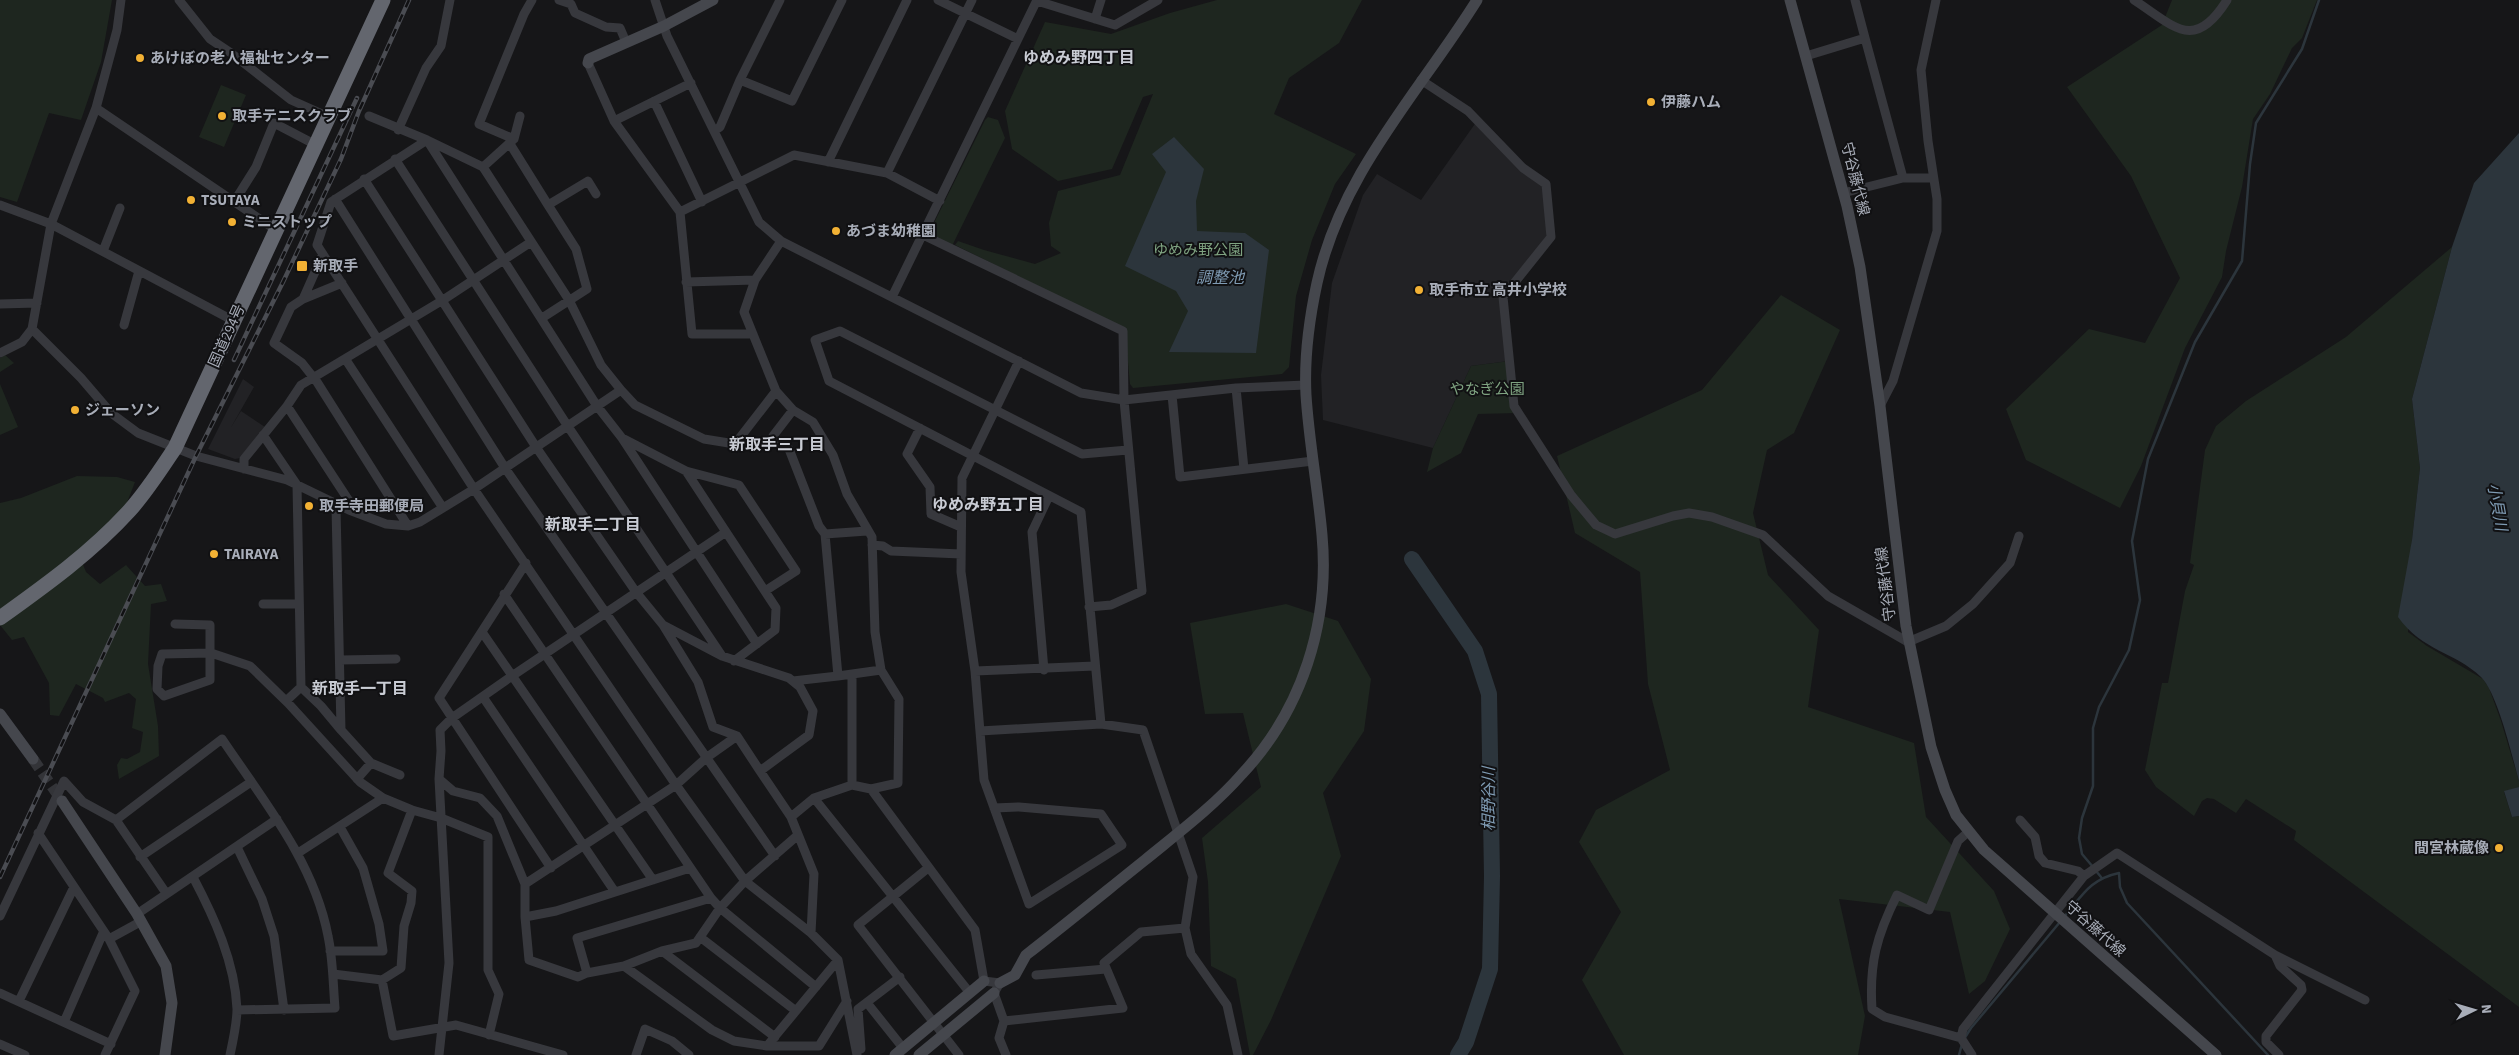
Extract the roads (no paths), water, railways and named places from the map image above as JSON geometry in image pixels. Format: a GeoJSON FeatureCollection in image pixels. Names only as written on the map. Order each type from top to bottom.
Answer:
{"type":"FeatureCollection","features":[{"type":"Feature","properties":{"kind":"highway","name":"国道294号"},"geometry":{"type":"LineString","coordinates":[[0,618],[59,576],[88,552],[130,510],[175,448],[383,0]]}},
{"type":"Feature","properties":{"kind":"street"},"geometry":{"type":"LineString","coordinates":[[0,353],[22,342],[32,329],[51,224],[96,108],[117,30],[121,0]]}},
{"type":"Feature","properties":{"kind":"street"},"geometry":{"type":"LineString","coordinates":[[179,0],[210,39],[291,100],[329,117]]}},
{"type":"Feature","properties":{"kind":"street"},"geometry":{"type":"LineString","coordinates":[[398,130],[426,68],[441,46],[450,0]]}},
{"type":"Feature","properties":{"kind":"street"},"geometry":{"type":"LineString","coordinates":[[532,0],[524,14],[480,124],[512,142],[576,249],[587,289],[542,318]]}},
{"type":"Feature","properties":{"kind":"street"},"geometry":{"type":"LineString","coordinates":[[559,0],[571,4],[575,13],[606,27],[620,28],[626,42]]}},
{"type":"Feature","properties":{"kind":"street"},"geometry":{"type":"LineString","coordinates":[[655,0],[664,26],[739,184],[759,222],[781,241],[1081,393],[1124,400],[1236,388],[1306,385]]}},
{"type":"Feature","properties":{"kind":"street"},"geometry":{"type":"LineString","coordinates":[[713,0],[664,26],[589,59],[588,63],[614,121],[680,212],[692,334],[753,334]]}},
{"type":"Feature","properties":{"kind":"street"},"geometry":{"type":"LineString","coordinates":[[714,131],[720,126],[740,80],[780,0]]}},
{"type":"Feature","properties":{"kind":"street"},"geometry":{"type":"LineString","coordinates":[[740,80],[792,101],[842,0]]}},
{"type":"Feature","properties":{"kind":"street"},"geometry":{"type":"LineString","coordinates":[[828,162],[907,0]]}},
{"type":"Feature","properties":{"kind":"street"},"geometry":{"type":"LineString","coordinates":[[938,0],[1018,39]]}},
{"type":"Feature","properties":{"kind":"street"},"geometry":{"type":"LineString","coordinates":[[887,173],[972,0]]}},
{"type":"Feature","properties":{"kind":"street"},"geometry":{"type":"LineString","coordinates":[[892,297],[1037,0],[1115,25],[1158,0]]}},
{"type":"Feature","properties":{"kind":"street"},"geometry":{"type":"LineString","coordinates":[[1095,18],[1101,0]]}},
{"type":"Feature","properties":{"kind":"street"},"geometry":{"type":"LineString","coordinates":[[919,1055],[1014,975],[1026,955],[1178,833],[1242,775],[1270,740],[1293,703],[1308,667],[1318,625],[1324,580],[1322,536],[1306,385],[1307,339],[1317,281],[1333,229],[1353,184],[1421,80],[1477,0]]}},
{"type":"Feature","properties":{"kind":"street","name":"守谷藤代線"},"geometry":{"type":"LineString","coordinates":[[1790,0],[1843,193],[1860,267],[1880,406],[1908,642],[1936,764],[1956,815],[1984,850],[2216,1055]]}},
{"type":"Feature","properties":{"kind":"street"},"geometry":{"type":"LineString","coordinates":[[1854,0],[1903,178]]}},
{"type":"Feature","properties":{"kind":"street"},"geometry":{"type":"LineString","coordinates":[[1880,406],[1893,381],[1937,231],[1937,199],[1921,70],[1936,0]]}},
{"type":"Feature","properties":{"kind":"street"},"geometry":{"type":"LineString","coordinates":[[2134,0],[2178,29],[2189,31],[2207,26],[2226,0]]}},
{"type":"Feature","properties":{"kind":"street"},"geometry":{"type":"LineString","coordinates":[[1806,56],[1865,38]]}},
{"type":"Feature","properties":{"kind":"street"},"geometry":{"type":"LineString","coordinates":[[1421,80],[1468,111],[1523,168],[1546,184],[1550,237],[1503,297],[1514,406],[1571,495],[1596,525],[1615,534],[1673,516],[1689,514],[1712,517],[1762,535],[1828,596],[1908,642],[1946,626],[1973,604],[2010,563],[2019,536]]}},
{"type":"Feature","properties":{"kind":"street"},"geometry":{"type":"LineString","coordinates":[[614,121],[691,83]]}},
{"type":"Feature","properties":{"kind":"street"},"geometry":{"type":"LineString","coordinates":[[654,101],[702,202]]}},
{"type":"Feature","properties":{"kind":"street"},"geometry":{"type":"LineString","coordinates":[[96,108],[276,230]]}},
{"type":"Feature","properties":{"kind":"street"},"geometry":{"type":"LineString","coordinates":[[369,116],[483,167],[569,300],[601,365],[635,405],[704,439],[735,444],[776,391]]}},
{"type":"Feature","properties":{"kind":"street"},"geometry":{"type":"LineString","coordinates":[[483,167],[512,142],[520,116]]}},
{"type":"Feature","properties":{"kind":"street"},"geometry":{"type":"LineString","coordinates":[[234,202],[256,166],[274,123],[316,145]]}},
{"type":"Feature","properties":{"kind":"street"},"geometry":{"type":"LineString","coordinates":[[426,140],[330,202],[317,245],[474,489],[676,785],[745,881],[811,933],[838,960],[859,1052]]}},
{"type":"Feature","properties":{"kind":"street"},"geometry":{"type":"LineString","coordinates":[[426,140],[597,406],[622,438],[757,644]]}},
{"type":"Feature","properties":{"kind":"street"},"geometry":{"type":"LineString","coordinates":[[680,212],[794,156],[887,173],[940,201]]}},
{"type":"Feature","properties":{"kind":"street"},"geometry":{"type":"LineString","coordinates":[[395,159],[566,425],[722,656]]}},
{"type":"Feature","properties":{"kind":"street"},"geometry":{"type":"LineString","coordinates":[[1843,193],[1903,178],[1933,178]]}},
{"type":"Feature","properties":{"kind":"street"},"geometry":{"type":"LineString","coordinates":[[364,180],[536,446],[636,592],[663,625],[698,682],[713,727],[737,736],[791,817],[814,874],[811,933]]}},
{"type":"Feature","properties":{"kind":"street"},"geometry":{"type":"LineString","coordinates":[[548,205],[588,181],[596,194]]}},
{"type":"Feature","properties":{"kind":"street"},"geometry":{"type":"LineString","coordinates":[[334,200],[505,468],[608,612],[706,758],[775,856]]}},
{"type":"Feature","properties":{"kind":"street"},"geometry":{"type":"LineString","coordinates":[[0,205],[51,224],[234,321]]}},
{"type":"Feature","properties":{"kind":"street"},"geometry":{"type":"LineString","coordinates":[[103,251],[120,208]]}},
{"type":"Feature","properties":{"kind":"street"},"geometry":{"type":"LineString","coordinates":[[923,235],[1123,331],[1124,400],[1142,591],[1111,605],[1089,607]]}},
{"type":"Feature","properties":{"kind":"street"},"geometry":{"type":"LineString","coordinates":[[781,241],[755,280],[744,312],[776,391],[793,410],[813,422],[833,455],[847,494],[872,537],[875,632],[881,670],[899,699],[898,783],[871,789],[852,785],[814,798],[791,817]]}},
{"type":"Feature","properties":{"kind":"street"},"geometry":{"type":"LineString","coordinates":[[244,468],[244,459],[287,406],[301,385],[379,340],[531,242]]}},
{"type":"Feature","properties":{"kind":"street"},"geometry":{"type":"LineString","coordinates":[[303,299],[322,254]]}},
{"type":"Feature","properties":{"kind":"street"},"geometry":{"type":"LineString","coordinates":[[124,325],[139,271]]}},
{"type":"Feature","properties":{"kind":"street"},"geometry":{"type":"LineString","coordinates":[[686,282],[755,280]]}},
{"type":"Feature","properties":{"kind":"street"},"geometry":{"type":"LineString","coordinates":[[342,284],[303,299],[291,307],[274,343],[302,363],[313,378],[408,526]]}},
{"type":"Feature","properties":{"kind":"street"},"geometry":{"type":"LineString","coordinates":[[0,304],[36,303]]}},
{"type":"Feature","properties":{"kind":"street"},"geometry":{"type":"LineString","coordinates":[[32,329],[81,378],[111,413],[138,433],[196,456],[287,480],[349,510],[386,524],[408,526],[443,508],[621,390]]}},
{"type":"Feature","properties":{"kind":"street"},"geometry":{"type":"LineString","coordinates":[[1101,724],[1081,512],[829,381],[815,340],[840,331],[1082,454],[1128,450]]}},
{"type":"Feature","properties":{"kind":"street"},"geometry":{"type":"LineString","coordinates":[[346,360],[443,508]]}},
{"type":"Feature","properties":{"kind":"street"},"geometry":{"type":"LineString","coordinates":[[994,808],[1019,806],[1101,814],[1122,845],[1029,904],[994,808],[984,780],[975,671],[961,572],[962,478],[1019,361]]}},
{"type":"Feature","properties":{"kind":"street"},"geometry":{"type":"LineString","coordinates":[[1236,388],[1244,469]]}},
{"type":"Feature","properties":{"kind":"street"},"geometry":{"type":"LineString","coordinates":[[1172,395],[1180,477],[1313,461]]}},
{"type":"Feature","properties":{"kind":"street"},"geometry":{"type":"LineString","coordinates":[[287,406],[352,504],[349,510]]}},
{"type":"Feature","properties":{"kind":"street"},"geometry":{"type":"LineString","coordinates":[[793,410],[773,436],[789,449],[819,526],[825,534],[838,676]]}},
{"type":"Feature","properties":{"kind":"street"},"geometry":{"type":"LineString","coordinates":[[920,428],[907,454],[930,486],[931,514],[962,528]]}},
{"type":"Feature","properties":{"kind":"street"},"geometry":{"type":"LineString","coordinates":[[263,435],[297,485],[300,687],[286,701]]}},
{"type":"Feature","properties":{"kind":"street"},"geometry":{"type":"LineString","coordinates":[[622,438],[686,471],[739,485],[796,571],[765,591]]}},
{"type":"Feature","properties":{"kind":"street"},"geometry":{"type":"LineString","coordinates":[[686,471],[776,608],[775,630],[734,661]]}},
{"type":"Feature","properties":{"kind":"street"},"geometry":{"type":"LineString","coordinates":[[1044,670],[1032,532],[1049,496]]}},
{"type":"Feature","properties":{"kind":"street"},"geometry":{"type":"LineString","coordinates":[[338,504],[336,508],[341,730]]}},
{"type":"Feature","properties":{"kind":"street"},"geometry":{"type":"LineString","coordinates":[[825,534],[867,531]]}},
{"type":"Feature","properties":{"kind":"street"},"geometry":{"type":"LineString","coordinates":[[439,1055],[449,963],[439,779],[442,751],[440,730],[452,718],[512,676],[696,550],[726,532]]}},
{"type":"Feature","properties":{"kind":"street"},"geometry":{"type":"LineString","coordinates":[[872,545],[883,546],[891,551],[961,554]]}},
{"type":"Feature","properties":{"kind":"street"},"geometry":{"type":"LineString","coordinates":[[526,563],[504,594],[439,698],[551,868]]}},
{"type":"Feature","properties":{"kind":"street"},"geometry":{"type":"LineString","coordinates":[[504,594],[543,655],[711,898],[720,908],[816,987]]}},
{"type":"Feature","properties":{"kind":"street"},"geometry":{"type":"LineString","coordinates":[[263,604],[299,604]]}},
{"type":"Feature","properties":{"kind":"street"},"geometry":{"type":"LineString","coordinates":[[175,624],[210,625],[210,654],[210,680],[164,696],[157,689],[158,666],[162,654],[210,654],[250,666],[286,701],[357,779],[383,798],[488,837],[488,970],[499,994],[489,1035]]}},
{"type":"Feature","properties":{"kind":"street"},"geometry":{"type":"LineString","coordinates":[[663,625],[722,656],[789,678],[800,687],[812,710],[809,735],[760,771]]}},
{"type":"Feature","properties":{"kind":"street"},"geometry":{"type":"LineString","coordinates":[[482,632],[653,880]]}},
{"type":"Feature","properties":{"kind":"street"},"geometry":{"type":"LineString","coordinates":[[340,660],[396,659]]}},
{"type":"Feature","properties":{"kind":"street"},"geometry":{"type":"LineString","coordinates":[[975,671],[1044,670],[1095,666]]}},
{"type":"Feature","properties":{"kind":"street"},"geometry":{"type":"LineString","coordinates":[[793,681],[881,670]]}},
{"type":"Feature","properties":{"kind":"street"},"geometry":{"type":"LineString","coordinates":[[852,674],[852,785]]}},
{"type":"Feature","properties":{"kind":"street"},"geometry":{"type":"LineString","coordinates":[[300,687],[321,706],[371,763],[400,775]]}},
{"type":"Feature","properties":{"kind":"street"},"geometry":{"type":"LineString","coordinates":[[483,697],[615,892]]}},
{"type":"Feature","properties":{"kind":"street"},"geometry":{"type":"LineString","coordinates":[[0,714],[33,759]]}},
{"type":"Feature","properties":{"kind":"street"},"geometry":{"type":"LineString","coordinates":[[980,732],[1101,724],[1143,730],[1193,877],[1185,928],[1192,954],[1227,1005],[1238,1055]]}},
{"type":"Feature","properties":{"kind":"street"},"geometry":{"type":"LineString","coordinates":[[525,884],[676,785],[706,758],[737,736]]}},
{"type":"Feature","properties":{"kind":"street"},"geometry":{"type":"LineString","coordinates":[[116,820],[222,739],[298,853],[322,914],[330,951],[336,1008],[237,1010]]}},
{"type":"Feature","properties":{"kind":"street"},"geometry":{"type":"LineString","coordinates":[[357,779],[371,763]]}},
{"type":"Feature","properties":{"kind":"street"},"geometry":{"type":"LineString","coordinates":[[439,779],[453,791],[480,798],[498,816],[525,884],[525,917],[529,960],[578,977],[587,972],[624,966],[662,951],[696,943],[720,908],[745,881],[798,835]]}},
{"type":"Feature","properties":{"kind":"street"},"geometry":{"type":"LineString","coordinates":[[0,916],[64,780],[83,802],[116,820],[166,893]]}},
{"type":"Feature","properties":{"kind":"street"},"geometry":{"type":"LineString","coordinates":[[140,857],[251,782]]}},
{"type":"Feature","properties":{"kind":"street"},"geometry":{"type":"LineString","coordinates":[[871,789],[975,930],[984,981]]}},
{"type":"Feature","properties":{"kind":"street"},"geometry":{"type":"LineString","coordinates":[[298,853],[383,798]]}},
{"type":"Feature","properties":{"kind":"street"},"geometry":{"type":"LineString","coordinates":[[814,798],[970,993]]}},
{"type":"Feature","properties":{"kind":"street"},"geometry":{"type":"LineString","coordinates":[[62,801],[139,918],[166,966],[172,1003],[165,1055]]}},
{"type":"Feature","properties":{"kind":"street"},"geometry":{"type":"LineString","coordinates":[[332,974],[382,980],[400,968],[404,926],[411,903],[412,891],[388,873],[412,810]]}},
{"type":"Feature","properties":{"kind":"street"},"geometry":{"type":"LineString","coordinates":[[64,1022],[106,936],[139,918],[166,893],[193,877],[276,819]]}},
{"type":"Feature","properties":{"kind":"street"},"geometry":{"type":"LineString","coordinates":[[2020,820],[2035,836],[2038,856],[2045,864],[2087,874]]}},
{"type":"Feature","properties":{"kind":"street"},"geometry":{"type":"LineString","coordinates":[[330,951],[383,951],[363,868],[340,827]]}},
{"type":"Feature","properties":{"kind":"street"},"geometry":{"type":"LineString","coordinates":[[1968,832],[1958,841],[1929,910],[1897,895],[1881,928],[1873,958],[1870,986],[1872,1009],[1884,1017],[1961,1038],[1970,1051]]}},
{"type":"Feature","properties":{"kind":"street"},"geometry":{"type":"LineString","coordinates":[[38,833],[106,936],[135,991],[106,1055]]}},
{"type":"Feature","properties":{"kind":"street"},"geometry":{"type":"LineString","coordinates":[[237,847],[262,899],[274,936],[284,1010]]}},
{"type":"Feature","properties":{"kind":"street"},"geometry":{"type":"LineString","coordinates":[[1961,1038],[1963,1029],[2060,917],[2087,874],[2117,854],[2275,955],[2365,1000]]}},
{"type":"Feature","properties":{"kind":"street"},"geometry":{"type":"LineString","coordinates":[[525,917],[556,911],[690,868]]}},
{"type":"Feature","properties":{"kind":"street"},"geometry":{"type":"LineString","coordinates":[[928,868],[858,925],[959,1055]]}},
{"type":"Feature","properties":{"kind":"street"},"geometry":{"type":"LineString","coordinates":[[193,877],[218,928],[234,983],[237,1010],[230,1055]]}},
{"type":"Feature","properties":{"kind":"street"},"geometry":{"type":"LineString","coordinates":[[19,1001],[74,887]]}},
{"type":"Feature","properties":{"kind":"street"},"geometry":{"type":"LineString","coordinates":[[587,972],[577,938],[711,898]]}},
{"type":"Feature","properties":{"kind":"street"},"geometry":{"type":"LineString","coordinates":[[1004,1021],[1123,1008],[1104,963],[1142,932],[1185,928]]}},
{"type":"Feature","properties":{"kind":"street"},"geometry":{"type":"LineString","coordinates":[[700,937],[796,1011]]}},
{"type":"Feature","properties":{"kind":"street"},"geometry":{"type":"LineString","coordinates":[[662,951],[774,1037]]}},
{"type":"Feature","properties":{"kind":"street"},"geometry":{"type":"LineString","coordinates":[[2275,955],[2280,966],[2301,984],[2302,990],[2266,1036],[2266,1042],[2279,1055]]}},
{"type":"Feature","properties":{"kind":"street"},"geometry":{"type":"LineString","coordinates":[[767,1046],[838,960]]}},
{"type":"Feature","properties":{"kind":"street"},"geometry":{"type":"LineString","coordinates":[[624,966],[712,1030],[734,1041],[767,1046],[819,1046],[847,1001]]}},
{"type":"Feature","properties":{"kind":"street"},"geometry":{"type":"LineString","coordinates":[[1036,975],[1106,969]]}},
{"type":"Feature","properties":{"kind":"street"},"geometry":{"type":"LineString","coordinates":[[859,1052],[858,1009],[868,1004],[900,977]]}},
{"type":"Feature","properties":{"kind":"street"},"geometry":{"type":"LineString","coordinates":[[382,980],[393,1036],[456,1026],[563,1055]]}},
{"type":"Feature","properties":{"kind":"street"},"geometry":{"type":"LineString","coordinates":[[984,981],[997,988],[1004,1021],[999,1038],[1006,1055]]}},
{"type":"Feature","properties":{"kind":"street"},"geometry":{"type":"LineString","coordinates":[[868,1004],[899,1052],[984,981]]}},
{"type":"Feature","properties":{"kind":"street"},"geometry":{"type":"LineString","coordinates":[[0,992],[111,1044]]}},
{"type":"Feature","properties":{"kind":"street"},"geometry":{"type":"LineString","coordinates":[[636,1055],[645,1029],[672,1041],[689,1055]]}},
{"type":"Feature","properties":{"kind":"street"},"geometry":{"type":"LineString","coordinates":[[0,1044],[25,1055]]}},
{"type":"Feature","properties":{"kind":"water","name":"小貝川"},"geometry":{"type":"Polygon","coordinates":[[[2519,133],[2519,781],[2499,711],[2487,685],[2471,669],[2417,637],[2398,617],[2412,540],[2420,468],[2412,399],[2452,247],[2474,183],[2519,133]]]}},
{"type":"Feature","properties":{"kind":"water","name":"調整池"},"geometry":{"type":"Polygon","coordinates":[[[1174,137],[1204,169],[1196,201],[1197,231],[1245,233],[1269,250],[1256,353],[1169,352],[1188,311],[1176,291],[1125,266],[1166,172],[1152,154],[1174,137]]]}},
{"type":"Feature","properties":{"kind":"water"},"geometry":{"type":"Polygon","coordinates":[[[2519,787],[2519,816],[2512,817],[2504,791],[2519,787]]]}},
{"type":"Feature","properties":{"kind":"waterway"},"geometry":{"type":"LineString","coordinates":[[2093,867],[2082,854],[2079,838],[2082,818],[2093,786],[2093,728],[2099,707],[2129,650],[2140,600],[2132,541],[2148,459],[2195,342],[2242,261],[2250,164],[2256,123],[2302,49],[2319,0]]}},
{"type":"Feature","properties":{"kind":"waterway","name":"相野谷川"},"geometry":{"type":"LineString","coordinates":[[1412,559],[1475,651],[1489,694],[1492,876],[1490,969],[1466,1042],[1458,1055]]}},
{"type":"Feature","properties":{"kind":"waterway"},"geometry":{"type":"LineString","coordinates":[[2096,871],[2101,877]]}},
{"type":"Feature","properties":{"kind":"waterway"},"geometry":{"type":"LineString","coordinates":[[2064,917],[2087,889],[2101,879],[2119,873],[2120,887],[2127,903],[2268,1055]]}},
{"type":"Feature","properties":{"kind":"waterway"},"geometry":{"type":"LineString","coordinates":[[1964,1039],[1971,1028],[2060,922]]}},
{"type":"Feature","properties":{"kind":"waterway"},"geometry":{"type":"LineString","coordinates":[[1959,1055],[1962,1044]]}},
{"type":"Feature","properties":{"kind":"tunnel"},"geometry":{"type":"LineString","coordinates":[[33,759],[62,801]]}},
{"type":"Feature","properties":{"kind":"railway"},"geometry":{"type":"LineString","coordinates":[[0,877],[196,456],[283,282],[341,159],[359,111],[409,0]]}},
{"type":"Feature","properties":{"kind":"railway"},"geometry":{"type":"LineString","coordinates":[[234,360],[357,98]]}},
{"type":"Feature","properties":{"kind":"place","name":"あけぼの老人福祉センター"},"geometry":{"type":"Point","coordinates":[140,58]}},
{"type":"Feature","properties":{"kind":"place","name":"伊藤ハム"},"geometry":{"type":"Point","coordinates":[1651,102]}},
{"type":"Feature","properties":{"kind":"place","name":"取手テニスクラブ"},"geometry":{"type":"Point","coordinates":[222,116]}},
{"type":"Feature","properties":{"kind":"place","name":"TSUTAYA"},"geometry":{"type":"Point","coordinates":[191,200]}},
{"type":"Feature","properties":{"kind":"place","name":"ミニストップ"},"geometry":{"type":"Point","coordinates":[232,222]}},
{"type":"Feature","properties":{"kind":"place","name":"あづま幼稚園"},"geometry":{"type":"Point","coordinates":[836,231]}},
{"type":"Feature","properties":{"kind":"place","name":"新取手"},"geometry":{"type":"Point","coordinates":[302,266]}},
{"type":"Feature","properties":{"kind":"place","name":"取手市立 高井小学校"},"geometry":{"type":"Point","coordinates":[1419,290]}},
{"type":"Feature","properties":{"kind":"place","name":"ジェーソン"},"geometry":{"type":"Point","coordinates":[75,410]}},
{"type":"Feature","properties":{"kind":"place","name":"取手寺田郵便局"},"geometry":{"type":"Point","coordinates":[309,506]}},
{"type":"Feature","properties":{"kind":"place","name":"TAIRAYA"},"geometry":{"type":"Point","coordinates":[214,554]}},
{"type":"Feature","properties":{"kind":"place","name":"間宮林蔵像"},"geometry":{"type":"Point","coordinates":[2499,848]}},
{"type":"Feature","properties":{"kind":"district","name":"ゆめみ野四丁目"},"geometry":{"type":"Point","coordinates":[1079,58]}},
{"type":"Feature","properties":{"kind":"district","name":"新取手三丁目"},"geometry":{"type":"Point","coordinates":[777,445]}},
{"type":"Feature","properties":{"kind":"district","name":"ゆめみ野五丁目"},"geometry":{"type":"Point","coordinates":[988,505]}},
{"type":"Feature","properties":{"kind":"district","name":"新取手二丁目"},"geometry":{"type":"Point","coordinates":[593,525]}},
{"type":"Feature","properties":{"kind":"district","name":"新取手一丁目"},"geometry":{"type":"Point","coordinates":[360,689]}},
{"type":"Feature","properties":{"kind":"park label","name":"ゆめみ野公園"},"geometry":{"type":"Point","coordinates":[1198,250]}},
{"type":"Feature","properties":{"kind":"park label","name":"やなぎ公園"},"geometry":{"type":"Point","coordinates":[1487,389]}}]}
